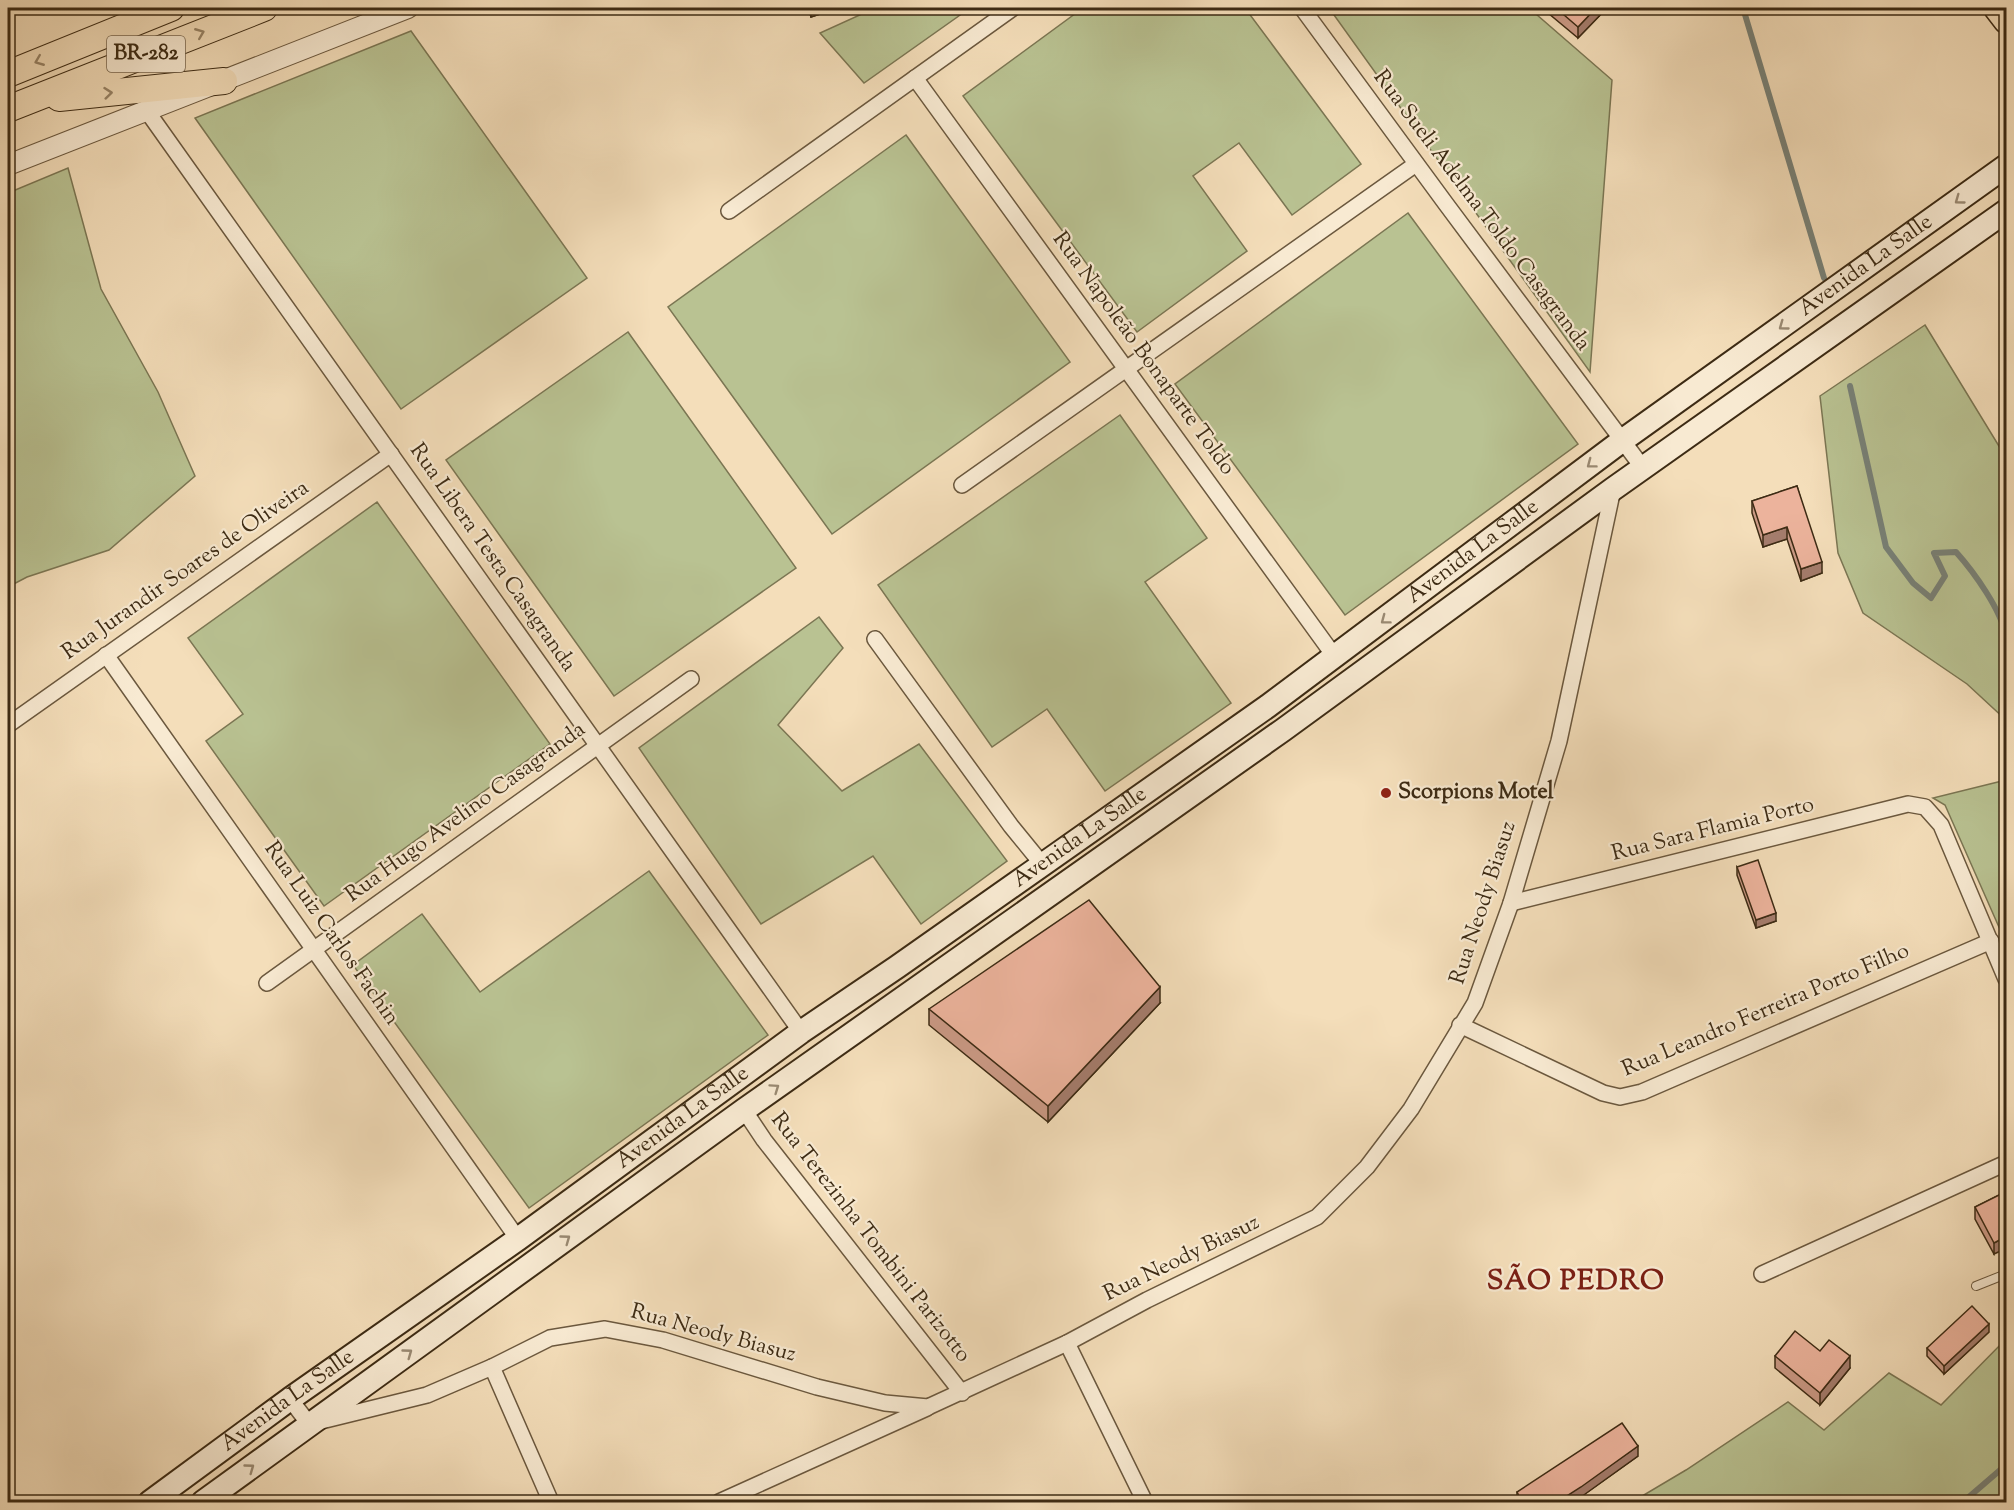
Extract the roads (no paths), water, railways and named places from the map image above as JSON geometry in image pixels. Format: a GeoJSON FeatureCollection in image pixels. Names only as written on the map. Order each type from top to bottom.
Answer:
{"type":"FeatureCollection","features":[{"type":"Feature","properties":{"kind":"highway","name":"BR-282"},"geometry":{"type":"LineString","coordinates":[[8,74],[171,8]]}},
{"type":"Feature","properties":{"kind":"highway","name":"BR-282"},"geometry":{"type":"LineString","coordinates":[[18,105],[264,8]]}},
{"type":"Feature","properties":{"kind":"highway"},"geometry":{"type":"LineString","coordinates":[[18,105],[224,81]]}},
{"type":"Feature","properties":{"kind":"main road","name":"Avenida La Salle"},"geometry":{"type":"LineString","coordinates":[[150,1503],[290,1399],[518,1239],[801,1032],[1268,706],[1623,440],[2007,166]]}},
{"type":"Feature","properties":{"kind":"main road","name":"Avenida La Salle"},"geometry":{"type":"LineString","coordinates":[[203,1503],[744,1110],[1283,730],[1613,489],[2007,211]]}},
{"type":"Feature","properties":{"kind":"main road"},"geometry":{"type":"LineString","coordinates":[[1268,706],[1283,730]]}},
{"type":"Feature","properties":{"kind":"main road"},"geometry":{"type":"LineString","coordinates":[[897,967],[914,991]]}},
{"type":"Feature","properties":{"kind":"street"},"geometry":{"type":"LineString","coordinates":[[8,165],[408,8]]}},
{"type":"Feature","properties":{"kind":"street"},"geometry":{"type":"LineString","coordinates":[[729,211],[1013,8]]}},
{"type":"Feature","properties":{"kind":"street","name":"Rua Sueli Adelma Toldo Casagranda"},"geometry":{"type":"LineString","coordinates":[[1302,8],[1643,468]]}},
{"type":"Feature","properties":{"kind":"street","name":"Rua Napoleão Bonaparte Toldo"},"geometry":{"type":"LineString","coordinates":[[915,78],[1335,657]]}},
{"type":"Feature","properties":{"kind":"street","name":"Rua Libera Testa Casagranda"},"geometry":{"type":"LineString","coordinates":[[147,111],[801,1032]]}},
{"type":"Feature","properties":{"kind":"street"},"geometry":{"type":"LineString","coordinates":[[962,485],[1416,164]]}},
{"type":"Feature","properties":{"kind":"street","name":"Rua Jurandir Soares de Oliveira"},"geometry":{"type":"LineString","coordinates":[[8,725],[391,454]]}},
{"type":"Feature","properties":{"kind":"street","name":"Rua Neody Biasuz"},"geometry":{"type":"LineString","coordinates":[[309,1424],[427,1395],[492,1367],[550,1338],[605,1329],[663,1340],[817,1387],[885,1403],[928,1407],[1067,1342],[1317,1217],[1367,1167],[1411,1109],[1475,1003],[1511,903],[1559,741],[1613,489]]}},
{"type":"Feature","properties":{"kind":"street"},"geometry":{"type":"LineString","coordinates":[[875,639],[1011,826],[1042,864]]}},
{"type":"Feature","properties":{"kind":"street","name":"Rua Luiz Carlos Fachin"},"geometry":{"type":"LineString","coordinates":[[106,655],[518,1239]]}},
{"type":"Feature","properties":{"kind":"street","name":"Rua Hugo Avelino Casagranda"},"geometry":{"type":"LineString","coordinates":[[267,983],[692,679]]}},
{"type":"Feature","properties":{"kind":"street","name":"Rua Sara Flamia Porto"},"geometry":{"type":"LineString","coordinates":[[1511,903],[1908,804],[1925,807],[1941,825],[1991,940]]}},
{"type":"Feature","properties":{"kind":"street"},"geometry":{"type":"LineString","coordinates":[[1991,940],[2007,979]]}},
{"type":"Feature","properties":{"kind":"street","name":"Rua Leandro Ferreira Porto Filho"},"geometry":{"type":"LineString","coordinates":[[1460,1025],[1604,1093],[1620,1097],[1642,1092],[1991,940]]}},
{"type":"Feature","properties":{"kind":"street","name":"Rua Terezinha Tombini Parizotto"},"geometry":{"type":"LineString","coordinates":[[744,1110],[962,1393]]}},
{"type":"Feature","properties":{"kind":"street"},"geometry":{"type":"LineString","coordinates":[[1762,1274],[2007,1163]]}},
{"type":"Feature","properties":{"kind":"street"},"geometry":{"type":"LineString","coordinates":[[1067,1342],[1145,1503]]}},
{"type":"Feature","properties":{"kind":"street"},"geometry":{"type":"LineString","coordinates":[[492,1367],[551,1503]]}},
{"type":"Feature","properties":{"kind":"street"},"geometry":{"type":"LineString","coordinates":[[290,1399],[309,1424]]}},
{"type":"Feature","properties":{"kind":"street"},"geometry":{"type":"LineString","coordinates":[[719,1503],[928,1407]]}},
{"type":"Feature","properties":{"kind":"lane"},"geometry":{"type":"LineString","coordinates":[[1976,1286],[2007,1274]]}},
{"type":"Feature","properties":{"kind":"waterway"},"geometry":{"type":"LineString","coordinates":[[1743,8],[1824,278]]}},
{"type":"Feature","properties":{"kind":"waterway"},"geometry":{"type":"LineString","coordinates":[[1850,386],[1886,547],[1913,583],[1931,598],[1945,576],[1934,553],[1956,552],[1979,581],[1993,604],[2006,637]]}},
{"type":"Feature","properties":{"kind":"waterway"},"geometry":{"type":"LineString","coordinates":[[1963,1502],[2006,1465]]}},
{"type":"Feature","properties":{"kind":"place","name":"Scorpions Motel"},"geometry":{"type":"Point","coordinates":[1386,793]}},
{"type":"Feature","properties":{"kind":"district","name":"SÃO PEDRO"},"geometry":{"type":"Point","coordinates":[1576,1282]}}]}
